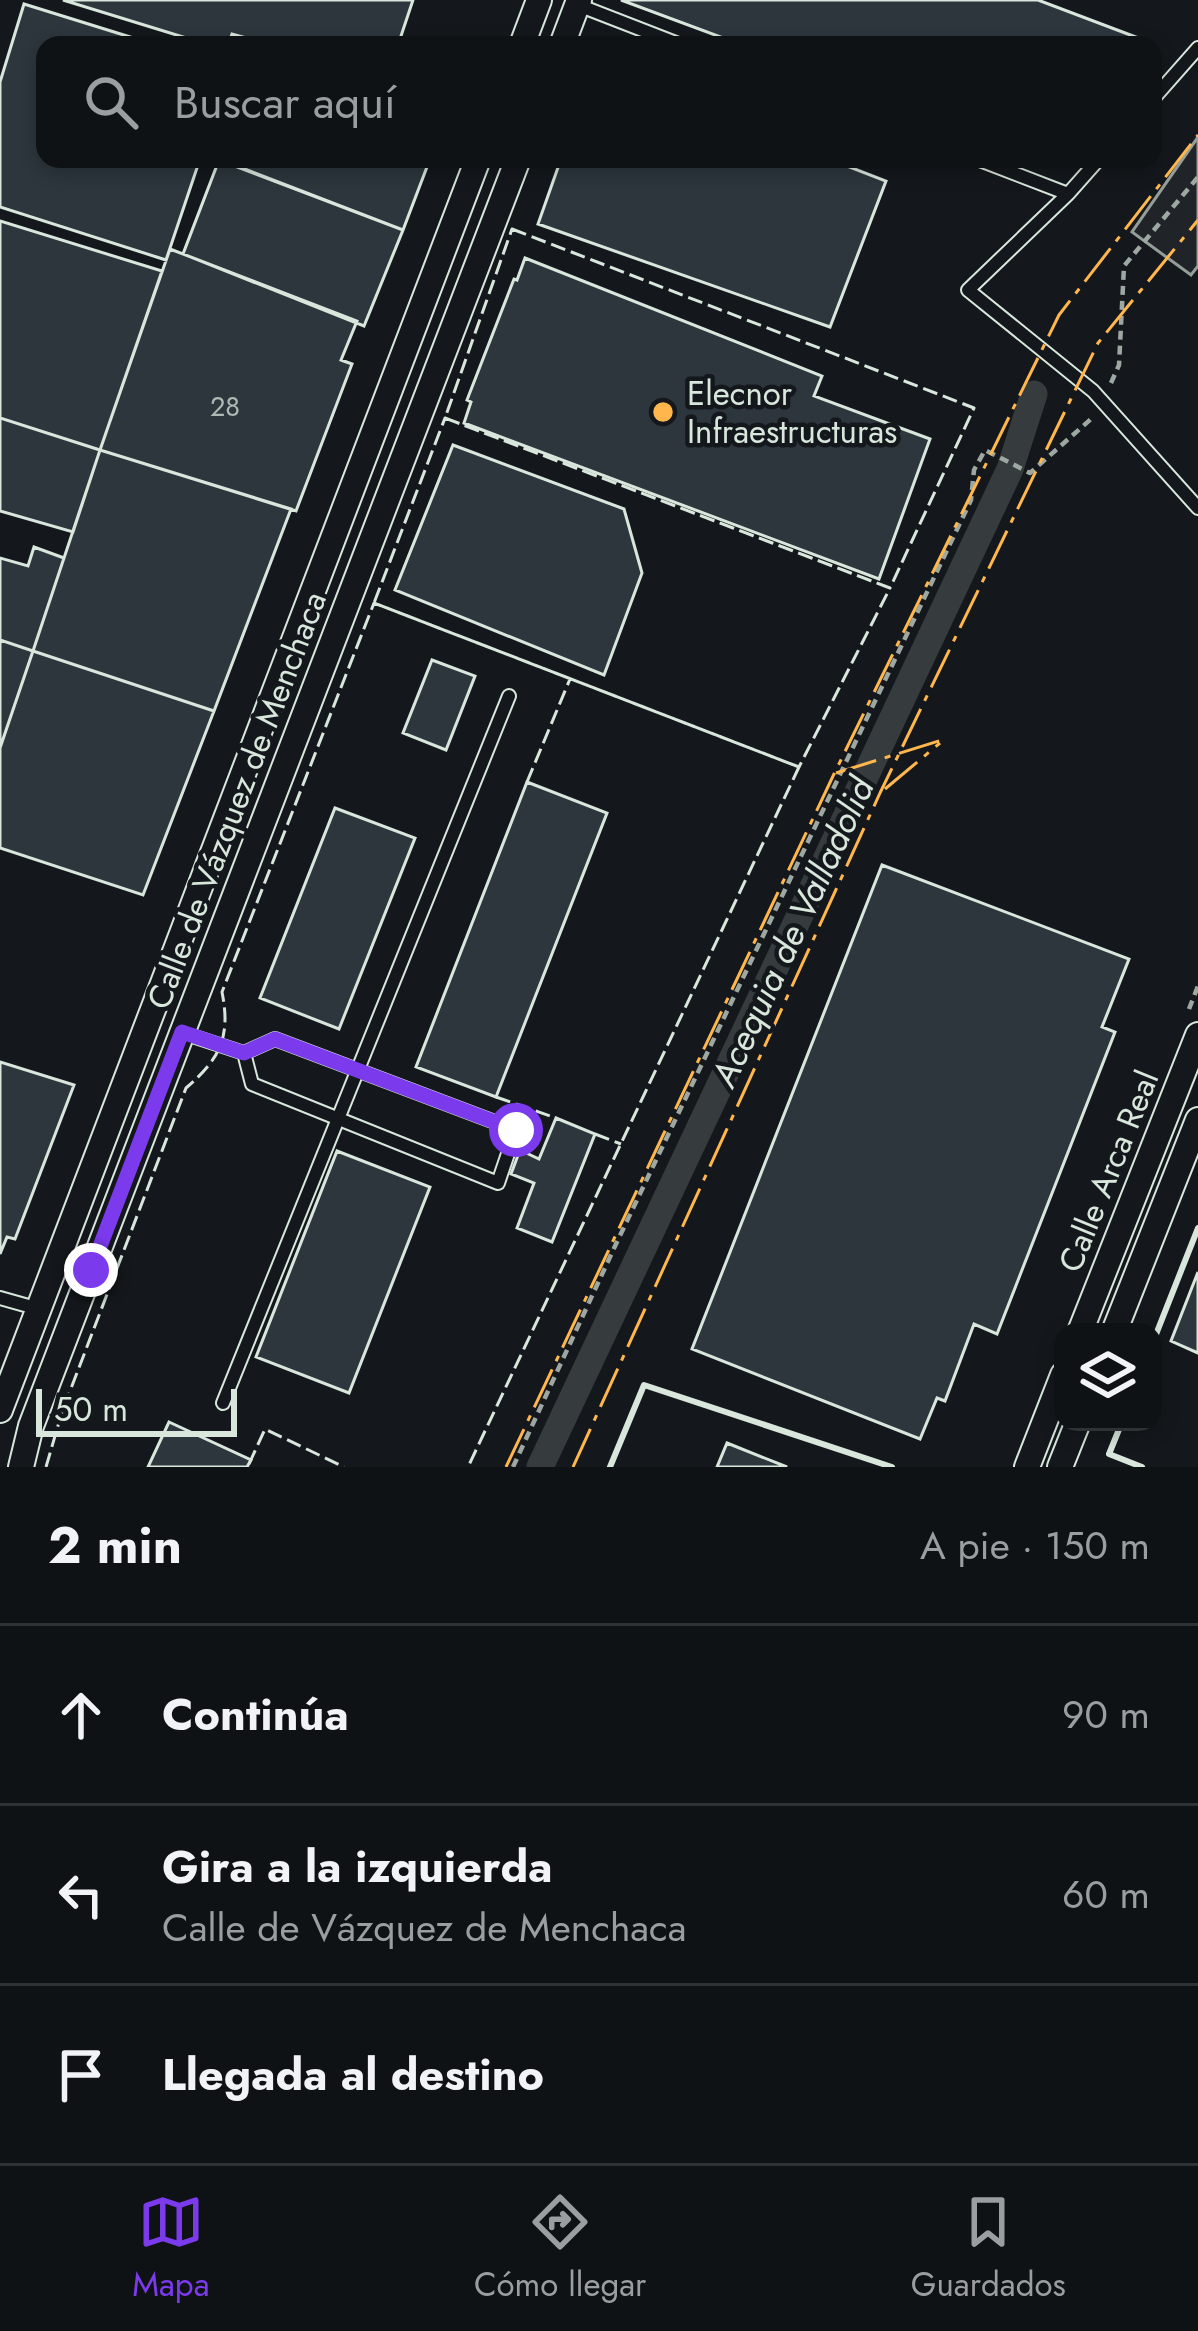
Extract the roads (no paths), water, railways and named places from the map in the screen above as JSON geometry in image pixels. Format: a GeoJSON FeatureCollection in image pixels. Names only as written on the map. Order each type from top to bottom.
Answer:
{"type":"FeatureCollection","features":[{"type":"Feature","properties":{"kind":"street"},"geometry":{"type":"LineString","coordinates":[[525,36],[539,0]]}},
{"type":"Feature","properties":{"kind":"street"},"geometry":{"type":"LineString","coordinates":[[565,36],[578,3]]}},
{"type":"Feature","properties":{"kind":"street","name":"Calle de Vázquez de Menchaca"},"geometry":{"type":"LineString","coordinates":[[0,1410],[475,168]]}},
{"type":"Feature","properties":{"kind":"street","name":"Calle de Vázquez de Menchaca"},"geometry":{"type":"LineString","coordinates":[[21,1467],[31,1426],[515,168]]}},
{"type":"Feature","properties":{"kind":"street","name":"Calle Arca Real"},"geometry":{"type":"LineString","coordinates":[[1084,1323],[1198,1035]]}},
{"type":"Feature","properties":{"kind":"street","name":"Calle Arca Real"},"geometry":{"type":"LineString","coordinates":[[1118,1323],[1198,1120]]}},
{"type":"Feature","properties":{"kind":"street"},"geometry":{"type":"LineString","coordinates":[[1027,1467],[1054,1398]]}},
{"type":"Feature","properties":{"kind":"street"},"geometry":{"type":"LineString","coordinates":[[1060,1467],[1074,1431]]}},
{"type":"Feature","properties":{"kind":"lane"},"geometry":{"type":"LineString","coordinates":[[578,3],[659,36]]}},
{"type":"Feature","properties":{"kind":"lane"},"geometry":{"type":"LineString","coordinates":[[1162,89],[1198,48]]}},
{"type":"Feature","properties":{"kind":"lane"},"geometry":{"type":"LineString","coordinates":[[1000,168],[1068,194]]}},
{"type":"Feature","properties":{"kind":"lane"},"geometry":{"type":"LineString","coordinates":[[1091,168],[968,290],[1093,391],[1198,508]]}},
{"type":"Feature","properties":{"kind":"lane"},"geometry":{"type":"LineString","coordinates":[[224,1403],[509,696]]}},
{"type":"Feature","properties":{"kind":"lane"},"geometry":{"type":"LineString","coordinates":[[182,1032],[244,1053],[275,1039],[516,1130],[498,1183],[252,1084],[244,1053]]}},
{"type":"Feature","properties":{"kind":"lane"},"geometry":{"type":"LineString","coordinates":[[0,1298],[38,1309]]}},
{"type":"Feature","properties":{"kind":"waterway","name":"Acequia de Valladolid"},"geometry":{"type":"LineString","coordinates":[[540,1467],[1010,469],[1034,394]]}},
{"type":"Feature","properties":{"kind":"place","name":"Elecnor Infraestructuras"},"geometry":{"type":"Point","coordinates":[663,412]}}]}
